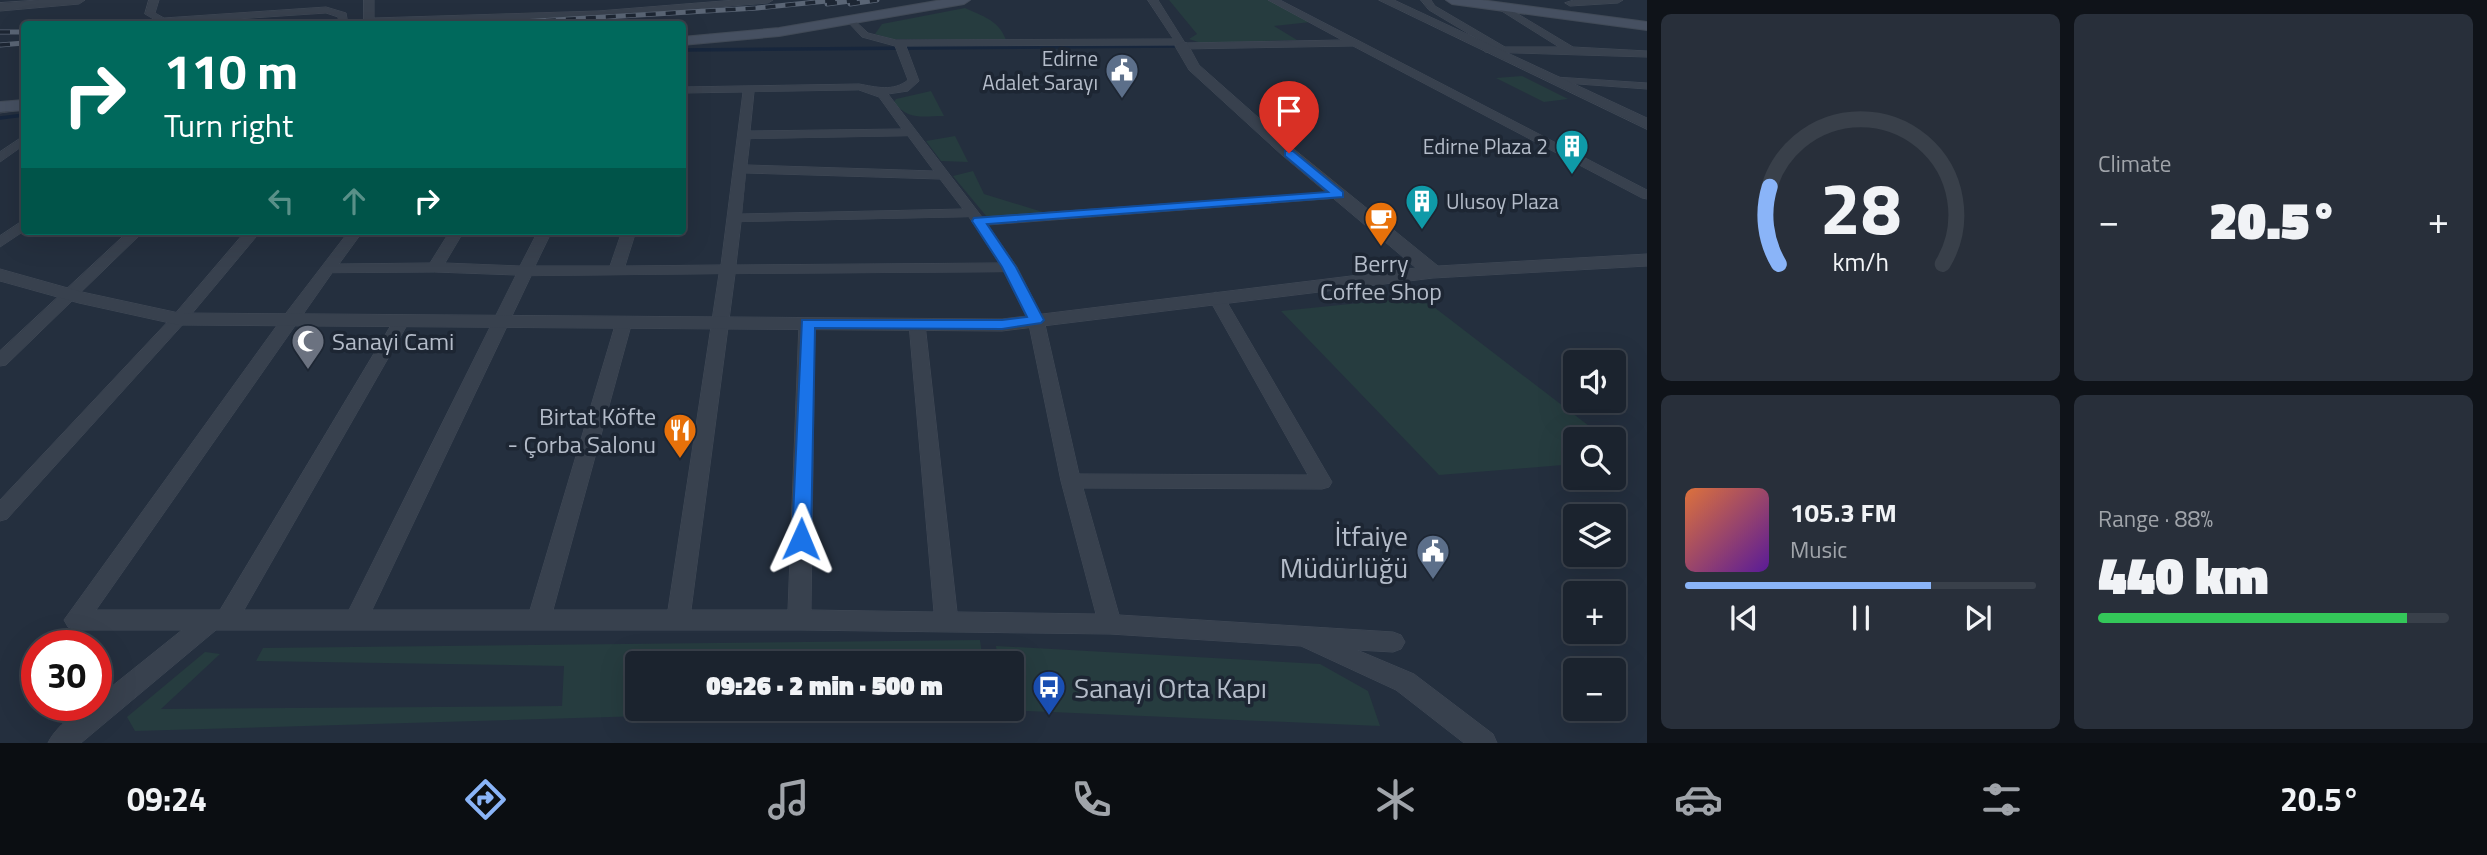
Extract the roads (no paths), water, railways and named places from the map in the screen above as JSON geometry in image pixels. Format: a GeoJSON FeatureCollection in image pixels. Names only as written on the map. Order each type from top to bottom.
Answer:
{"type":"FeatureCollection","features":[{"type":"Feature","properties":{"kind":"main road"},"geometry":{"type":"LineString","coordinates":[[686,41],[779,32],[964,0]]}},
{"type":"Feature","properties":{"kind":"main road"},"geometry":{"type":"LineString","coordinates":[[1452,0],[1647,25]]}},
{"type":"Feature","properties":{"kind":"main road"},"geometry":{"type":"LineString","coordinates":[[1478,0],[1647,25]]}},
{"type":"Feature","properties":{"kind":"main road"},"geometry":{"type":"LineString","coordinates":[[0,108],[21,106]]}},
{"type":"Feature","properties":{"kind":"street"},"geometry":{"type":"LineString","coordinates":[[0,7],[79,0]]}},
{"type":"Feature","properties":{"kind":"street"},"geometry":{"type":"LineString","coordinates":[[154,0],[150,14],[162,21],[310,9],[337,12],[343,15],[344,21]]}},
{"type":"Feature","properties":{"kind":"street"},"geometry":{"type":"LineString","coordinates":[[369,0],[369,20],[598,14],[768,0]]}},
{"type":"Feature","properties":{"kind":"street"},"geometry":{"type":"LineString","coordinates":[[1153,0],[1194,67],[1433,272]]}},
{"type":"Feature","properties":{"kind":"street"},"geometry":{"type":"LineString","coordinates":[[1273,0],[1647,195]]}},
{"type":"Feature","properties":{"kind":"street"},"geometry":{"type":"LineString","coordinates":[[1385,0],[1646,123]]}},
{"type":"Feature","properties":{"kind":"street"},"geometry":{"type":"LineString","coordinates":[[1426,0],[1432,8],[1496,50],[1641,54],[1647,61]]}},
{"type":"Feature","properties":{"kind":"street"},"geometry":{"type":"LineString","coordinates":[[1568,2],[1618,0]]}},
{"type":"Feature","properties":{"kind":"street"},"geometry":{"type":"LineString","coordinates":[[1568,2],[1583,15]]}},
{"type":"Feature","properties":{"kind":"street"},"geometry":{"type":"LineString","coordinates":[[1503,8],[1571,50]]}},
{"type":"Feature","properties":{"kind":"street"},"geometry":{"type":"LineString","coordinates":[[852,21],[865,35],[900,45],[1356,43]]}},
{"type":"Feature","properties":{"kind":"street"},"geometry":{"type":"LineString","coordinates":[[686,90],[859,87],[880,92],[904,89],[914,81],[900,45]]}},
{"type":"Feature","properties":{"kind":"street"},"geometry":{"type":"LineString","coordinates":[[1555,80],[1647,86]]}},
{"type":"Feature","properties":{"kind":"street"},"geometry":{"type":"LineString","coordinates":[[678,621],[735,218],[749,88]]}},
{"type":"Feature","properties":{"kind":"street"},"geometry":{"type":"LineString","coordinates":[[880,92],[976,217],[1009,267],[1036,320],[1071,481],[1110,624]]}},
{"type":"Feature","properties":{"kind":"street"},"geometry":{"type":"LineString","coordinates":[[0,121],[21,119]]}},
{"type":"Feature","properties":{"kind":"street"},"geometry":{"type":"LineString","coordinates":[[744,135],[912,132]]}},
{"type":"Feature","properties":{"kind":"street"},"geometry":{"type":"LineString","coordinates":[[0,158],[21,142]]}},
{"type":"Feature","properties":{"kind":"street"},"geometry":{"type":"LineString","coordinates":[[739,169],[945,174]]}},
{"type":"Feature","properties":{"kind":"street"},"geometry":{"type":"LineString","coordinates":[[735,218],[976,217],[1339,194]]}},
{"type":"Feature","properties":{"kind":"street"},"geometry":{"type":"LineString","coordinates":[[0,243],[21,226]]}},
{"type":"Feature","properties":{"kind":"street"},"geometry":{"type":"LineString","coordinates":[[0,361],[132,235]]}},
{"type":"Feature","properties":{"kind":"street"},"geometry":{"type":"LineString","coordinates":[[0,513],[179,319],[251,235]]}},
{"type":"Feature","properties":{"kind":"street"},"geometry":{"type":"LineString","coordinates":[[353,235],[289,320],[76,620],[799,620],[1110,624],[1393,642]]}},
{"type":"Feature","properties":{"kind":"street"},"geometry":{"type":"LineString","coordinates":[[436,267],[455,235]]}},
{"type":"Feature","properties":{"kind":"street"},"geometry":{"type":"LineString","coordinates":[[356,620],[543,235]]}},
{"type":"Feature","properties":{"kind":"street"},"geometry":{"type":"LineString","coordinates":[[615,271],[628,235]]}},
{"type":"Feature","properties":{"kind":"street"},"geometry":{"type":"LineString","coordinates":[[0,275],[72,295],[179,319],[1002,324],[1433,272],[1647,260]]}},
{"type":"Feature","properties":{"kind":"street"},"geometry":{"type":"LineString","coordinates":[[329,269],[436,267],[615,271],[1009,267]]}},
{"type":"Feature","properties":{"kind":"street"},"geometry":{"type":"LineString","coordinates":[[1071,481],[1322,482],[1216,297]]}},
{"type":"Feature","properties":{"kind":"street"},"geometry":{"type":"LineString","coordinates":[[61,743],[218,621],[402,320]]}},
{"type":"Feature","properties":{"kind":"street"},"geometry":{"type":"LineString","coordinates":[[539,620],[624,322]]}},
{"type":"Feature","properties":{"kind":"street"},"geometry":{"type":"LineString","coordinates":[[799,620],[807,323]]}},
{"type":"Feature","properties":{"kind":"street"},"geometry":{"type":"LineString","coordinates":[[916,324],[946,622]]}},
{"type":"Feature","properties":{"kind":"street"},"geometry":{"type":"LineString","coordinates":[[1297,635],[1405,682],[1484,743]]}},
{"type":"Feature","properties":{"kind":"waterway"},"geometry":{"type":"LineString","coordinates":[[686,50],[1176,46]]}},
{"type":"Feature","properties":{"kind":"waterway"},"geometry":{"type":"LineString","coordinates":[[0,118],[21,115]]}},
{"type":"Feature","properties":{"kind":"railway"},"geometry":{"type":"LineString","coordinates":[[537,21],[757,8],[837,0]]}},
{"type":"Feature","properties":{"kind":"railway"},"geometry":{"type":"LineString","coordinates":[[827,4],[858,0]]}},
{"type":"Feature","properties":{"kind":"railway"},"geometry":{"type":"LineString","coordinates":[[850,4],[877,0]]}},
{"type":"Feature","properties":{"kind":"railway"},"geometry":{"type":"LineString","coordinates":[[0,32],[21,32]]}},
{"type":"Feature","properties":{"kind":"railway"},"geometry":{"type":"LineString","coordinates":[[0,45],[21,43]]}},
{"type":"Feature","properties":{"kind":"place","name":"Edirne Adalet Sarayı"},"geometry":{"type":"Point","coordinates":[1122,100]}},
{"type":"Feature","properties":{"kind":"place","name":"Edirne Plaza 2"},"geometry":{"type":"Point","coordinates":[1572,176]}},
{"type":"Feature","properties":{"kind":"place","name":"Ulusoy Plaza"},"geometry":{"type":"Point","coordinates":[1422,231]}},
{"type":"Feature","properties":{"kind":"place","name":"Berry Coffee Shop"},"geometry":{"type":"Point","coordinates":[1381,248]}},
{"type":"Feature","properties":{"kind":"place","name":"Sanayi Cami"},"geometry":{"type":"Point","coordinates":[308,371]}},
{"type":"Feature","properties":{"kind":"place","name":"Birtat Köfte - Çorba Salonu"},"geometry":{"type":"Point","coordinates":[680,460]}},
{"type":"Feature","properties":{"kind":"place","name":"İtfaiye Müdürlüğü"},"geometry":{"type":"Point","coordinates":[1433,581]}},
{"type":"Feature","properties":{"kind":"place","name":"Sanayi Orta Kapı"},"geometry":{"type":"Point","coordinates":[1049,717]}}]}
